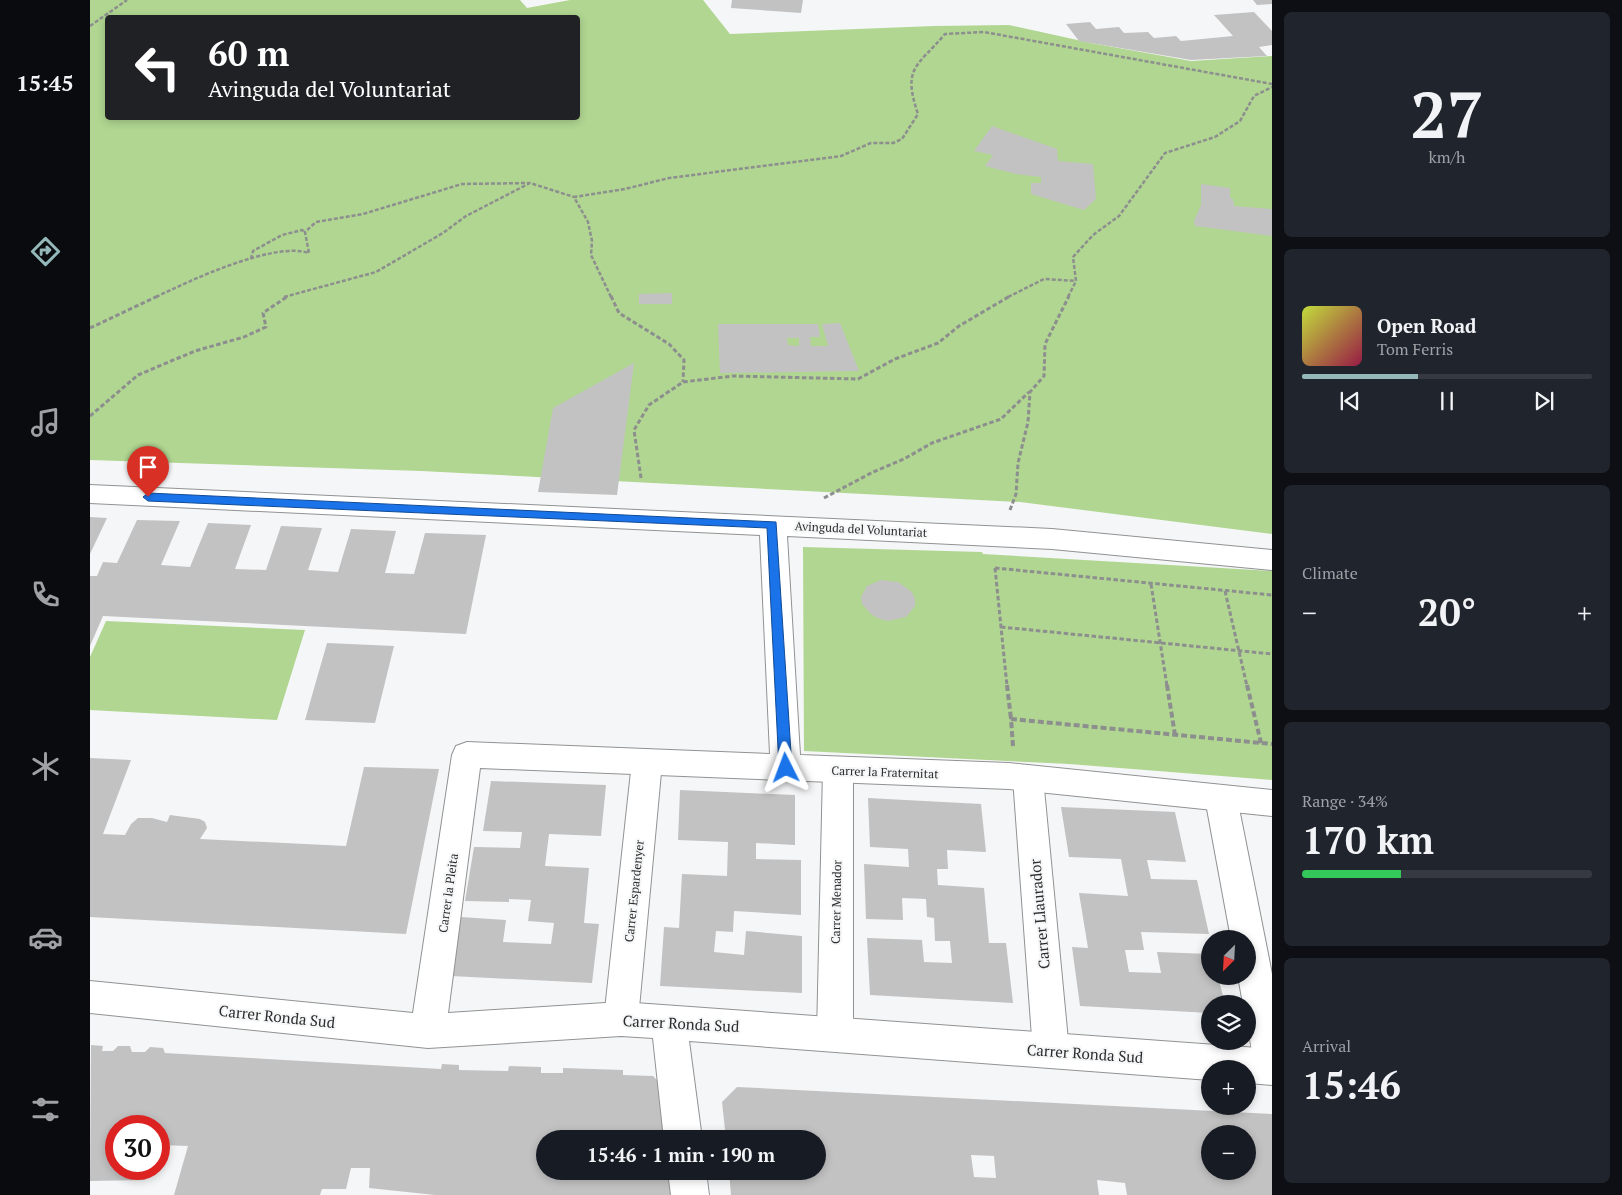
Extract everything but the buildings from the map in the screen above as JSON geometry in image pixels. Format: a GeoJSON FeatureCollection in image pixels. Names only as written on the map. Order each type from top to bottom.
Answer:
{"type":"FeatureCollection","features":[{"type":"Feature","properties":{"kind":"street","name":"Avinguda del Voluntariat"},"geometry":{"type":"LineString","coordinates":[[90,494],[1000,536],[1052,539],[1272,560]]}},
{"type":"Feature","properties":{"kind":"street"},"geometry":{"type":"LineString","coordinates":[[773,525],[786,768]]}},
{"type":"Feature","properties":{"kind":"street","name":"Carrer la Fraternitat"},"geometry":{"type":"LineString","coordinates":[[468,755],[838,770],[1020,765],[1220,798],[1272,802]]}},
{"type":"Feature","properties":{"kind":"street","name":"Carrer la Pleita"},"geometry":{"type":"LineString","coordinates":[[428,1031],[468,755]]}},
{"type":"Feature","properties":{"kind":"street","name":"Carrer Espardenyer"},"geometry":{"type":"LineString","coordinates":[[621,1019],[647,762]]}},
{"type":"Feature","properties":{"kind":"street","name":"Carrer Llaurador"},"geometry":{"type":"LineString","coordinates":[[1020,765],[1051,1050]]}},
{"type":"Feature","properties":{"kind":"street","name":"Carrer Menador"},"geometry":{"type":"LineString","coordinates":[[835,1034],[838,770]]}},
{"type":"Feature","properties":{"kind":"street"},"geometry":{"type":"LineString","coordinates":[[1220,798],[1272,1065]]}},
{"type":"Feature","properties":{"kind":"street","name":"Carrer Ronda Sud"},"geometry":{"type":"LineString","coordinates":[[90,997],[428,1031],[621,1019],[1272,1065]]}},
{"type":"Feature","properties":{"kind":"street"},"geometry":{"type":"LineString","coordinates":[[669,1022],[683,1130]]}},
{"type":"Feature","properties":{"kind":"street"},"geometry":{"type":"LineString","coordinates":[[688,1180],[690,1195]]}},
{"type":"Feature","properties":{"kind":"path"},"geometry":{"type":"LineString","coordinates":[[106,15],[127,0]]}},
{"type":"Feature","properties":{"kind":"path"},"geometry":{"type":"LineString","coordinates":[[90,26],[105,15]]}},
{"type":"Feature","properties":{"kind":"path"},"geometry":{"type":"LineString","coordinates":[[305,232],[316,222],[363,214],[462,184],[530,183],[574,197],[624,189],[669,178],[840,156],[871,143],[893,143],[902,139],[918,114],[910,85],[911,73],[945,34],[984,32],[1272,85]]}},
{"type":"Feature","properties":{"kind":"path"},"geometry":{"type":"LineString","coordinates":[[822,499],[873,472],[904,459],[932,443],[1002,419],[1044,376],[1045,344],[1076,281],[1073,257],[1093,236],[1119,216],[1165,153],[1215,137],[1240,121],[1254,96],[1272,85]]}},
{"type":"Feature","properties":{"kind":"path"},"geometry":{"type":"LineString","coordinates":[[90,416],[138,375],[195,351],[244,337],[266,327],[263,313],[284,298],[376,272],[442,233],[466,216],[530,183]]}},
{"type":"Feature","properties":{"kind":"path"},"geometry":{"type":"LineString","coordinates":[[574,197],[588,222],[592,241],[591,255],[619,313],[669,344],[684,360],[683,382]]}},
{"type":"Feature","properties":{"kind":"path"},"geometry":{"type":"LineString","coordinates":[[251,260],[254,251],[282,235],[302,230],[305,232]]}},
{"type":"Feature","properties":{"kind":"path"},"geometry":{"type":"LineString","coordinates":[[90,328],[208,272],[278,252],[300,250],[309,253],[305,232]]}},
{"type":"Feature","properties":{"kind":"path"},"geometry":{"type":"LineString","coordinates":[[641,478],[634,430],[649,405],[683,382],[733,376],[858,379],[895,359],[938,343],[959,326],[985,312],[998,302],[1044,279],[1076,281]]}},
{"type":"Feature","properties":{"kind":"path"},"geometry":{"type":"LineString","coordinates":[[1000,536],[1016,494],[1018,463],[1028,422],[1030,392]]}},
{"type":"Feature","properties":{"kind":"path"},"geometry":{"type":"LineString","coordinates":[[994,561],[1011,719],[1020,765]]}},
{"type":"Feature","properties":{"kind":"path"},"geometry":{"type":"LineString","coordinates":[[995,568],[1272,595]]}},
{"type":"Feature","properties":{"kind":"path"},"geometry":{"type":"LineString","coordinates":[[1151,584],[1175,734]]}},
{"type":"Feature","properties":{"kind":"path"},"geometry":{"type":"LineString","coordinates":[[1225,591],[1261,743]]}},
{"type":"Feature","properties":{"kind":"path"},"geometry":{"type":"LineString","coordinates":[[1001,628],[1272,654]]}},
{"type":"Feature","properties":{"kind":"path"},"geometry":{"type":"LineString","coordinates":[[1011,719],[1272,744]]}},
{"type":"Feature","properties":{"kind":"green space"},"geometry":{"type":"Polygon","coordinates":[[[90,0],[520,0],[527,8],[570,0],[703,0],[730,34],[1009,25],[1091,43],[1191,61],[1272,56],[1272,534],[1020,502],[421,471],[90,460],[90,0]]]}},
{"type":"Feature","properties":{"kind":"green space"},"geometry":{"type":"Polygon","coordinates":[[[803,547],[982,552],[983,554],[1272,571],[1272,780],[1069,764],[804,751],[803,547]]]}},
{"type":"Feature","properties":{"kind":"green space"},"geometry":{"type":"Polygon","coordinates":[[[106,621],[305,630],[277,720],[90,710],[90,657],[106,621]]]}},
{"type":"Feature","properties":{"kind":"route"},"geometry":{"type":"LineString","coordinates":[[148,497],[773,525],[786,768]]}}]}
